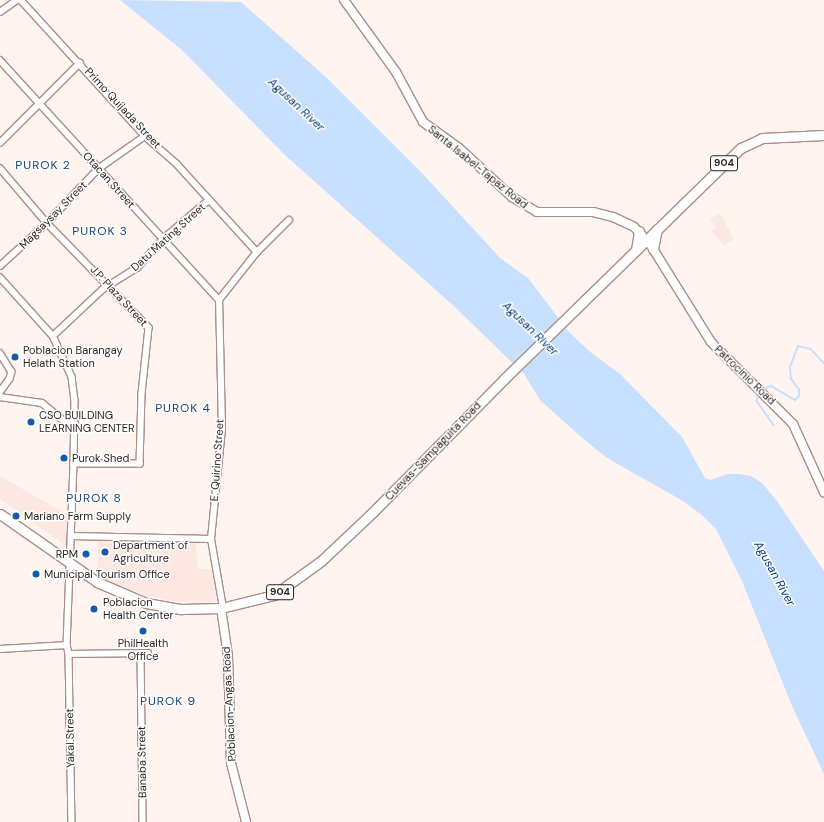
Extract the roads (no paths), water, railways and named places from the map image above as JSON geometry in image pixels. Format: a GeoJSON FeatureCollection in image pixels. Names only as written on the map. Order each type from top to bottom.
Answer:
{"type":"FeatureCollection","features":[{"type":"Feature","properties":{"kind":"main road","name":"Cuevas-Sampaguita Road"},"geometry":{"type":"LineString","coordinates":[[0,514],[71,565],[108,588],[146,603],[182,609],[222,608],[274,595],[321,561],[372,512],[504,378],[729,159],[751,142],[770,137],[824,135]]}},
{"type":"Feature","properties":{"kind":"main road"},"geometry":{"type":"LineString","coordinates":[[657,229],[653,249],[636,250],[639,231],[657,229]]}},
{"type":"Feature","properties":{"kind":"street"},"geometry":{"type":"LineString","coordinates":[[0,12],[17,0]]}},
{"type":"Feature","properties":{"kind":"street","name":"Primo Quijada Street"},"geometry":{"type":"LineString","coordinates":[[21,0],[145,136],[177,164],[257,252]]}},
{"type":"Feature","properties":{"kind":"street","name":"Santa Isabel-Tapaz Road"},"geometry":{"type":"LineString","coordinates":[[344,0],[396,72],[423,122],[459,148],[512,197],[537,212],[598,213],[623,221],[639,231],[647,240]]}},
{"type":"Feature","properties":{"kind":"street","name":"Otacan Street"},"geometry":{"type":"LineString","coordinates":[[0,60],[41,103],[98,169],[219,300]]}},
{"type":"Feature","properties":{"kind":"street"},"geometry":{"type":"LineString","coordinates":[[0,142],[80,63]]}},
{"type":"Feature","properties":{"kind":"street","name":"Magsaysay Street"},"geometry":{"type":"LineString","coordinates":[[0,266],[47,223],[98,169],[145,136]]}},
{"type":"Feature","properties":{"kind":"street","name":"J.P. Plaza Street"},"geometry":{"type":"LineString","coordinates":[[0,168],[47,223],[110,285],[149,328],[142,393],[140,464],[74,464]]}},
{"type":"Feature","properties":{"kind":"street","name":"Datu Mating Street"},"geometry":{"type":"LineString","coordinates":[[53,336],[110,285],[137,268],[163,239],[209,200]]}},
{"type":"Feature","properties":{"kind":"street"},"geometry":{"type":"LineString","coordinates":[[219,300],[257,252],[289,220]]}},
{"type":"Feature","properties":{"kind":"street","name":"Patrocinio Road"},"geometry":{"type":"LineString","coordinates":[[647,240],[711,342],[793,424],[824,492]]}},
{"type":"Feature","properties":{"kind":"street"},"geometry":{"type":"LineString","coordinates":[[0,277],[53,336],[72,377],[75,424],[71,565],[66,645],[0,649]]}},
{"type":"Feature","properties":{"kind":"street","name":"E. Quirino Street"},"geometry":{"type":"LineString","coordinates":[[219,300],[222,429],[211,539],[222,608]]}},
{"type":"Feature","properties":{"kind":"street"},"geometry":{"type":"LineString","coordinates":[[0,353],[12,372],[10,379],[0,393]]}},
{"type":"Feature","properties":{"kind":"street"},"geometry":{"type":"LineString","coordinates":[[0,397],[42,403],[62,419],[75,424]]}},
{"type":"Feature","properties":{"kind":"street"},"geometry":{"type":"LineString","coordinates":[[72,536],[211,539]]}},
{"type":"Feature","properties":{"kind":"street","name":"Poblacion-Angas Road"},"geometry":{"type":"LineString","coordinates":[[222,608],[228,656],[232,763],[246,822]]}},
{"type":"Feature","properties":{"kind":"street","name":"Yakal Street"},"geometry":{"type":"LineString","coordinates":[[66,645],[68,654],[72,822]]}},
{"type":"Feature","properties":{"kind":"street"},"geometry":{"type":"LineString","coordinates":[[68,654],[148,653]]}},
{"type":"Feature","properties":{"kind":"street","name":"Banaba Street"},"geometry":{"type":"LineString","coordinates":[[141,654],[143,822]]}},
{"type":"Feature","properties":{"kind":"water","name":"Agusan River"},"geometry":{"type":"Polygon","coordinates":[[[120,0],[241,2],[327,78],[422,173],[500,258],[528,278],[569,332],[589,351],[620,374],[682,437],[705,478],[711,480],[727,474],[740,474],[751,476],[762,483],[777,501],[824,571],[824,774],[792,706],[742,581],[716,529],[703,516],[683,501],[607,458],[580,436],[540,400],[524,374],[456,308],[286,156],[182,50],[120,0]]]}},
{"type":"Feature","properties":{"kind":"waterway"},"geometry":{"type":"LineString","coordinates":[[763,389],[771,386],[795,400],[799,396],[799,390],[791,379],[790,367],[798,346],[811,349],[824,363]]}},
{"type":"Feature","properties":{"kind":"waterway"},"geometry":{"type":"LineString","coordinates":[[759,394],[757,401],[774,425]]}},
{"type":"Feature","properties":{"kind":"place","name":"Poblacion Barangay Helath Station"},"geometry":{"type":"Point","coordinates":[15,357]}},
{"type":"Feature","properties":{"kind":"place","name":"CSO BUILDING LEARNING CENTER"},"geometry":{"type":"Point","coordinates":[31,422]}},
{"type":"Feature","properties":{"kind":"place","name":"Purok Shed"},"geometry":{"type":"Point","coordinates":[64,458]}},
{"type":"Feature","properties":{"kind":"place","name":"Mariano Farm Supply"},"geometry":{"type":"Point","coordinates":[16,516]}},
{"type":"Feature","properties":{"kind":"place","name":"Department of Agriculture"},"geometry":{"type":"Point","coordinates":[105,552]}},
{"type":"Feature","properties":{"kind":"place","name":"RPM"},"geometry":{"type":"Point","coordinates":[86,554]}},
{"type":"Feature","properties":{"kind":"place","name":"Municipal Tourism Office"},"geometry":{"type":"Point","coordinates":[36,574]}},
{"type":"Feature","properties":{"kind":"place","name":"Poblacion Health Center"},"geometry":{"type":"Point","coordinates":[94,609]}},
{"type":"Feature","properties":{"kind":"place","name":"PhilHealth Office"},"geometry":{"type":"Point","coordinates":[143,631]}},
{"type":"Feature","properties":{"kind":"district","name":"PUROK 2"},"geometry":{"type":"Point","coordinates":[43,166]}},
{"type":"Feature","properties":{"kind":"district","name":"PUROK 3"},"geometry":{"type":"Point","coordinates":[100,232]}},
{"type":"Feature","properties":{"kind":"district","name":"PUROK 4"},"geometry":{"type":"Point","coordinates":[183,409]}},
{"type":"Feature","properties":{"kind":"district","name":"PUROK 8"},"geometry":{"type":"Point","coordinates":[94,499]}},
{"type":"Feature","properties":{"kind":"district","name":"PUROK 9"},"geometry":{"type":"Point","coordinates":[168,702]}}]}
